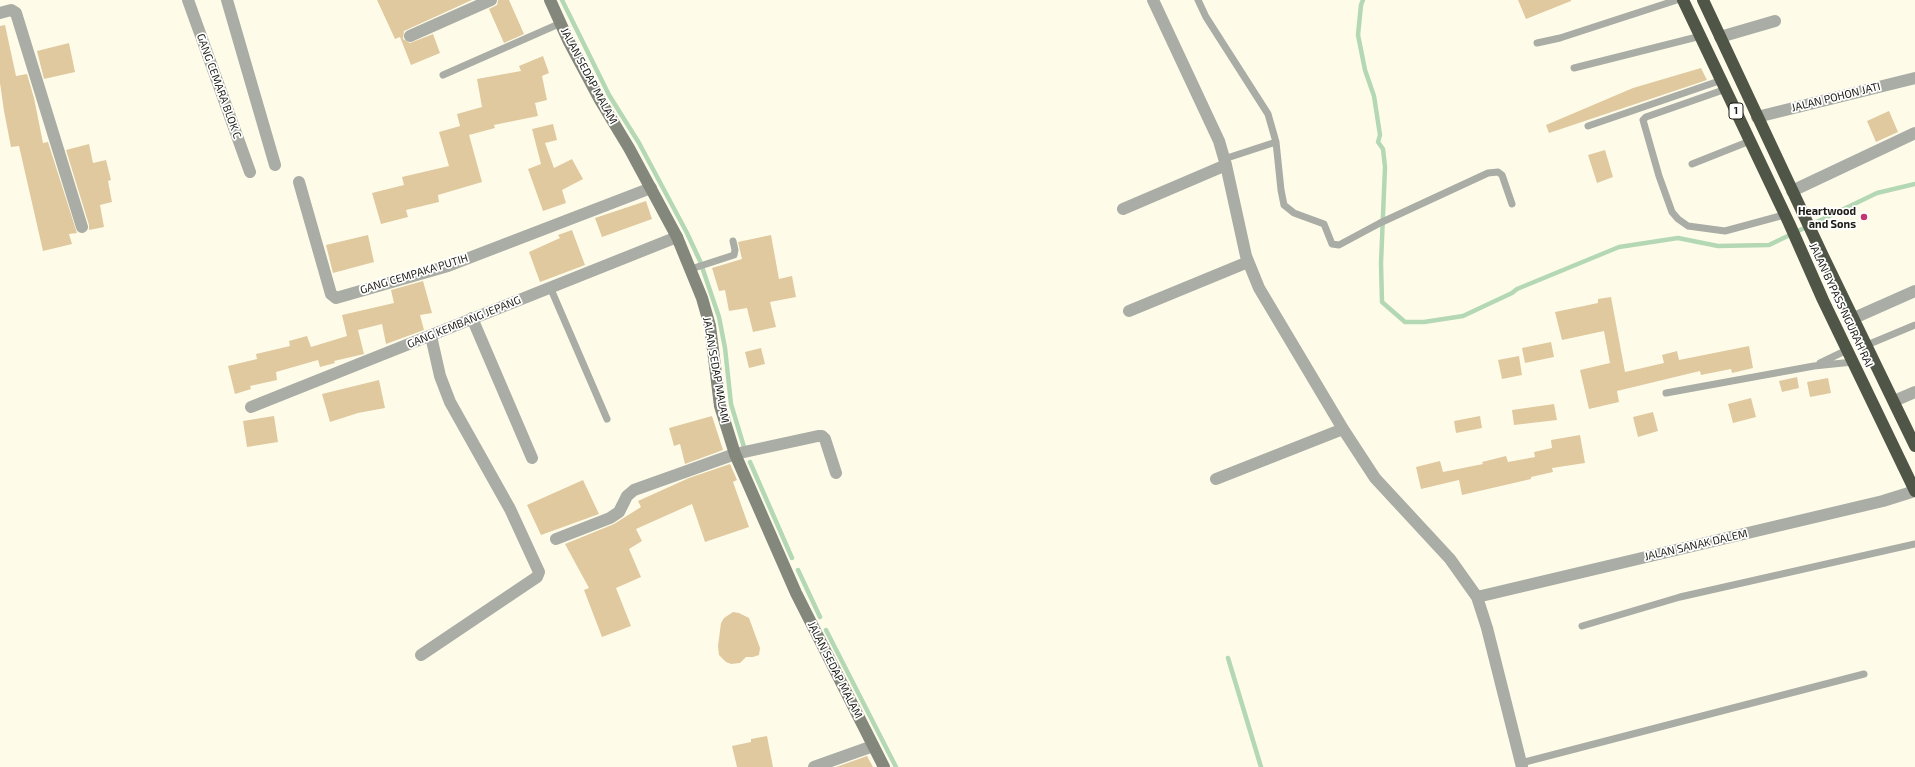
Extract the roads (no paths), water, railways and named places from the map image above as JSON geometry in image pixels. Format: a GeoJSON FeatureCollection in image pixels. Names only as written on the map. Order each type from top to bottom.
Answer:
{"type":"FeatureCollection","features":[{"type":"Feature","properties":{"kind":"highway","name":"JALAN BYPASS NGURAH RAI"},"geometry":{"type":"LineString","coordinates":[[1682,0],[1701,36],[1787,219],[1823,300],[1915,491]]}},
{"type":"Feature","properties":{"kind":"highway","name":"JALAN BYPASS NGURAH RAI"},"geometry":{"type":"LineString","coordinates":[[1703,0],[1792,192],[1915,446]]}},
{"type":"Feature","properties":{"kind":"street","name":"GANG CEMARA BLOK C"},"geometry":{"type":"LineString","coordinates":[[188,0],[250,172]]}},
{"type":"Feature","properties":{"kind":"street"},"geometry":{"type":"LineString","coordinates":[[227,0],[275,165]]}},
{"type":"Feature","properties":{"kind":"street"},"geometry":{"type":"LineString","coordinates":[[410,36],[491,0]]}},
{"type":"Feature","properties":{"kind":"street","name":"JALAN SEDAP MALAM"},"geometry":{"type":"LineString","coordinates":[[550,0],[600,100],[630,148],[677,237],[699,267],[710,326],[720,406],[796,593],[884,767]]}},
{"type":"Feature","properties":{"kind":"street"},"geometry":{"type":"LineString","coordinates":[[1152,0],[1195,94],[1210,122],[1225,162],[1248,262],[1263,294],[1343,429],[1375,478],[1450,559],[1477,597],[1487,628],[1522,765]]}},
{"type":"Feature","properties":{"kind":"street"},"geometry":{"type":"LineString","coordinates":[[0,13],[11,10],[16,13],[82,227]]}},
{"type":"Feature","properties":{"kind":"street"},"geometry":{"type":"LineString","coordinates":[[1720,37],[1775,21]]}},
{"type":"Feature","properties":{"kind":"street","name":"JALAN POHON JATI"},"geometry":{"type":"LineString","coordinates":[[1757,117],[1915,78]]}},
{"type":"Feature","properties":{"kind":"street"},"geometry":{"type":"LineString","coordinates":[[1792,192],[1915,133]]}},
{"type":"Feature","properties":{"kind":"street"},"geometry":{"type":"LineString","coordinates":[[1123,209],[1225,162]]}},
{"type":"Feature","properties":{"kind":"street","name":"GANG CEMPAKA PUTIH"},"geometry":{"type":"LineString","coordinates":[[299,182],[330,294],[336,298],[448,266],[651,188]]}},
{"type":"Feature","properties":{"kind":"street","name":"GANG KEMBANG JEPANG"},"geometry":{"type":"LineString","coordinates":[[251,407],[677,237]]}},
{"type":"Feature","properties":{"kind":"street"},"geometry":{"type":"LineString","coordinates":[[1129,311],[1248,262]]}},
{"type":"Feature","properties":{"kind":"street"},"geometry":{"type":"LineString","coordinates":[[1854,318],[1915,291]]}},
{"type":"Feature","properties":{"kind":"street"},"geometry":{"type":"LineString","coordinates":[[472,318],[532,458]]}},
{"type":"Feature","properties":{"kind":"street"},"geometry":{"type":"LineString","coordinates":[[421,655],[536,577],[539,572],[510,509],[450,402],[440,376],[431,336]]}},
{"type":"Feature","properties":{"kind":"street"},"geometry":{"type":"LineString","coordinates":[[1894,401],[1915,392]]}},
{"type":"Feature","properties":{"kind":"street"},"geometry":{"type":"LineString","coordinates":[[1216,479],[1343,429]]}},
{"type":"Feature","properties":{"kind":"street"},"geometry":{"type":"LineString","coordinates":[[556,539],[610,518],[619,512],[627,496],[634,490],[739,453],[755,449],[822,436],[825,439],[836,472]]}},
{"type":"Feature","properties":{"kind":"street","name":"JALAN SANAK DALEM"},"geometry":{"type":"LineString","coordinates":[[1477,597],[1875,502],[1915,491]]}},
{"type":"Feature","properties":{"kind":"street"},"geometry":{"type":"LineString","coordinates":[[814,767],[873,746]]}},
{"type":"Feature","properties":{"kind":"lane"},"geometry":{"type":"LineString","coordinates":[[1198,0],[1206,17],[1268,114],[1276,142],[1284,205],[1294,214],[1324,224],[1332,244],[1339,245],[1380,223],[1493,172],[1498,172],[1502,175],[1512,204]]}},
{"type":"Feature","properties":{"kind":"lane"},"geometry":{"type":"LineString","coordinates":[[1537,43],[1560,38],[1677,0]]}},
{"type":"Feature","properties":{"kind":"lane"},"geometry":{"type":"LineString","coordinates":[[443,75],[561,23]]}},
{"type":"Feature","properties":{"kind":"lane"},"geometry":{"type":"LineString","coordinates":[[1574,68],[1701,36]]}},
{"type":"Feature","properties":{"kind":"lane"},"geometry":{"type":"LineString","coordinates":[[1588,126],[1724,85]]}},
{"type":"Feature","properties":{"kind":"lane"},"geometry":{"type":"LineString","coordinates":[[1724,85],[1643,120],[1672,212],[1678,219],[1688,226],[1725,231],[1787,219]]}},
{"type":"Feature","properties":{"kind":"lane"},"geometry":{"type":"LineString","coordinates":[[1692,164],[1750,141]]}},
{"type":"Feature","properties":{"kind":"lane"},"geometry":{"type":"LineString","coordinates":[[1225,162],[1276,142]]}},
{"type":"Feature","properties":{"kind":"lane"},"geometry":{"type":"LineString","coordinates":[[699,267],[734,255],[735,250],[733,241]]}},
{"type":"Feature","properties":{"kind":"lane"},"geometry":{"type":"LineString","coordinates":[[550,287],[607,419]]}},
{"type":"Feature","properties":{"kind":"lane"},"geometry":{"type":"LineString","coordinates":[[1867,345],[1915,325]]}},
{"type":"Feature","properties":{"kind":"lane"},"geometry":{"type":"LineString","coordinates":[[1814,366],[1847,350]]}},
{"type":"Feature","properties":{"kind":"lane"},"geometry":{"type":"LineString","coordinates":[[1666,393],[1814,366],[1853,362]]}},
{"type":"Feature","properties":{"kind":"lane"},"geometry":{"type":"LineString","coordinates":[[1582,626],[1680,597],[1915,544]]}},
{"type":"Feature","properties":{"kind":"lane"},"geometry":{"type":"LineString","coordinates":[[1522,765],[1864,674]]}},
{"type":"Feature","properties":{"kind":"waterway"},"geometry":{"type":"LineString","coordinates":[[562,0],[609,95],[639,143],[687,233],[700,261],[719,317],[725,348],[731,404],[744,447]]}},
{"type":"Feature","properties":{"kind":"waterway"},"geometry":{"type":"LineString","coordinates":[[1363,0],[1361,5],[1358,35],[1365,70],[1374,96],[1380,135],[1378,142],[1383,149],[1385,167],[1381,263],[1382,302],[1405,322],[1424,322],[1463,316],[1512,293],[1517,289],[1619,247],[1678,238],[1718,246],[1769,245],[1877,193],[1915,184]]}},
{"type":"Feature","properties":{"kind":"waterway"},"geometry":{"type":"LineString","coordinates":[[750,462],[792,558]]}},
{"type":"Feature","properties":{"kind":"waterway"},"geometry":{"type":"LineString","coordinates":[[798,570],[820,617]]}},
{"type":"Feature","properties":{"kind":"waterway"},"geometry":{"type":"LineString","coordinates":[[826,630],[896,767]]}},
{"type":"Feature","properties":{"kind":"waterway"},"geometry":{"type":"LineString","coordinates":[[1228,658],[1261,767]]}},
{"type":"Feature","properties":{"kind":"place","name":"Heartwood and Sons"},"geometry":{"type":"Point","coordinates":[1864,217]}}]}
